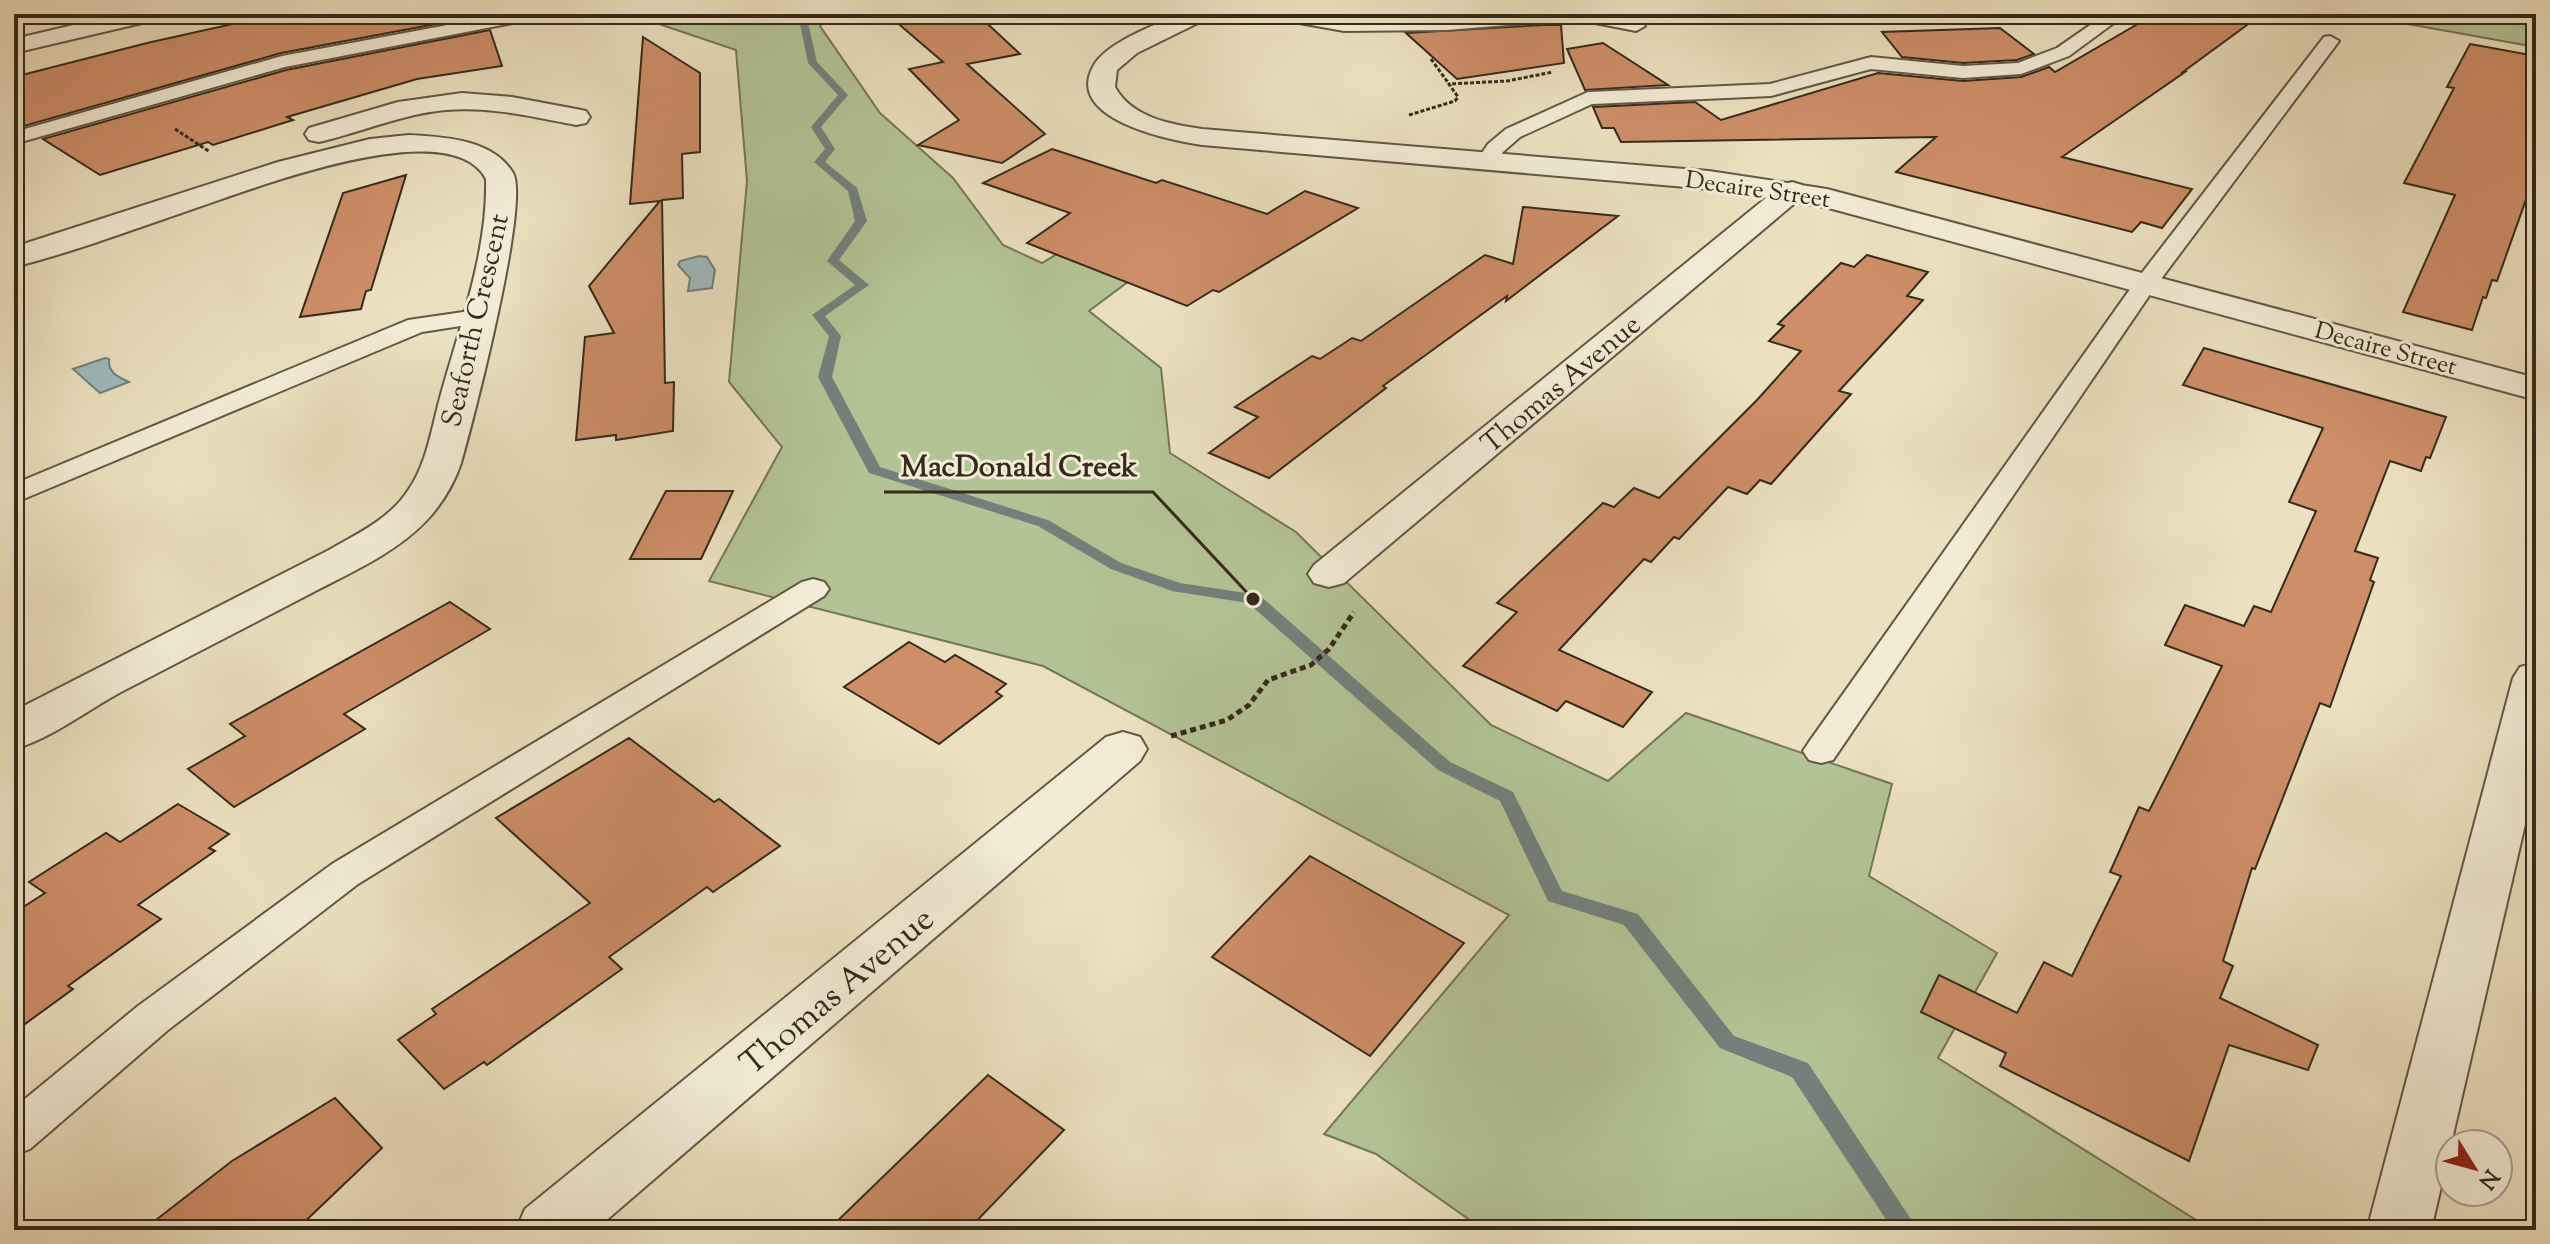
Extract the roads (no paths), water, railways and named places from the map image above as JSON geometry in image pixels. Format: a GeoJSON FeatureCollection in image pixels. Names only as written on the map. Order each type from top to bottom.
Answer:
{"type":"FeatureCollection","features":[{"type":"Feature","properties":{"kind":"street"},"geometry":{"type":"LineString","coordinates":[[17,45],[151,14]]}},
{"type":"Feature","properties":{"kind":"street","name":"Decaire Street"},"geometry":{"type":"LineString","coordinates":[[1198,14],[1138,43],[1105,67],[1101,83],[1103,92],[1114,106],[1148,124],[1202,137],[1709,180],[1792,191],[1867,207],[2536,389]]}},
{"type":"Feature","properties":{"kind":"street"},"geometry":{"type":"LineString","coordinates":[[14,238],[385,113],[448,101],[502,105],[576,117]]}},
{"type":"Feature","properties":{"kind":"street","name":"Seaforth Crescent"},"geometry":{"type":"LineString","coordinates":[[14,257],[329,156],[383,146],[453,147],[471,153],[494,167],[503,190],[477,317],[441,464],[431,490],[416,511],[387,534],[344,559],[100,684],[14,732]]}},
{"type":"Feature","properties":{"kind":"street","name":"Thomas Avenue"},"geometry":{"type":"LineString","coordinates":[[1329,574],[1792,191]]}},
{"type":"Feature","properties":{"kind":"street"},"geometry":{"type":"LineString","coordinates":[[2399,1230],[2536,678]]}},
{"type":"Feature","properties":{"kind":"street","name":"Thomas Avenue"},"geometry":{"type":"LineString","coordinates":[[548,1230],[1123,749]]}},
{"type":"Feature","properties":{"kind":"lane"},"geometry":{"type":"LineString","coordinates":[[14,138],[282,62],[533,14]]}},
{"type":"Feature","properties":{"kind":"lane"},"geometry":{"type":"LineString","coordinates":[[1277,14],[1344,26],[1447,25],[1543,17],[1590,17],[1636,26]]}},
{"type":"Feature","properties":{"kind":"lane"},"geometry":{"type":"LineString","coordinates":[[1486,162],[1495,148],[1513,133],[1588,98],[1771,90],[1871,63],[1963,72],[2008,70],[2049,59],[2117,14]]}},
{"type":"Feature","properties":{"kind":"lane"},"geometry":{"type":"LineString","coordinates":[[1821,751],[2146,283],[2330,41]]}},
{"type":"Feature","properties":{"kind":"lane"},"geometry":{"type":"LineString","coordinates":[[1963,72],[1980,94]]}},
{"type":"Feature","properties":{"kind":"lane"},"geometry":{"type":"LineString","coordinates":[[14,494],[417,325],[477,317]]}},
{"type":"Feature","properties":{"kind":"lane"},"geometry":{"type":"LineString","coordinates":[[14,1135],[153,1018],[345,874],[813,589]]}},
{"type":"Feature","properties":{"kind":"water"},"geometry":{"type":"Polygon","coordinates":[[[707,257],[715,270],[712,288],[688,291],[690,278],[678,265],[680,261],[707,257]]]}},
{"type":"Feature","properties":{"kind":"water"},"geometry":{"type":"Polygon","coordinates":[[[109,359],[114,374],[129,382],[100,393],[73,369],[109,359]]]}},
{"type":"Feature","properties":{"kind":"waterway"},"geometry":{"type":"LineString","coordinates":[[802,14],[813,63],[843,95],[816,127],[830,149],[819,162],[853,190],[861,221],[833,261],[863,285],[818,315],[835,336],[825,377],[874,470],[1043,523],[1116,566],[1178,588],[1253,599],[1444,766],[1507,797],[1555,896],[1631,919],[1727,1042],[1800,1070],[1906,1230]]}},
{"type":"Feature","properties":{"kind":"place","name":"MacDonald Creek"},"geometry":{"type":"Point","coordinates":[1253,599]}}]}
